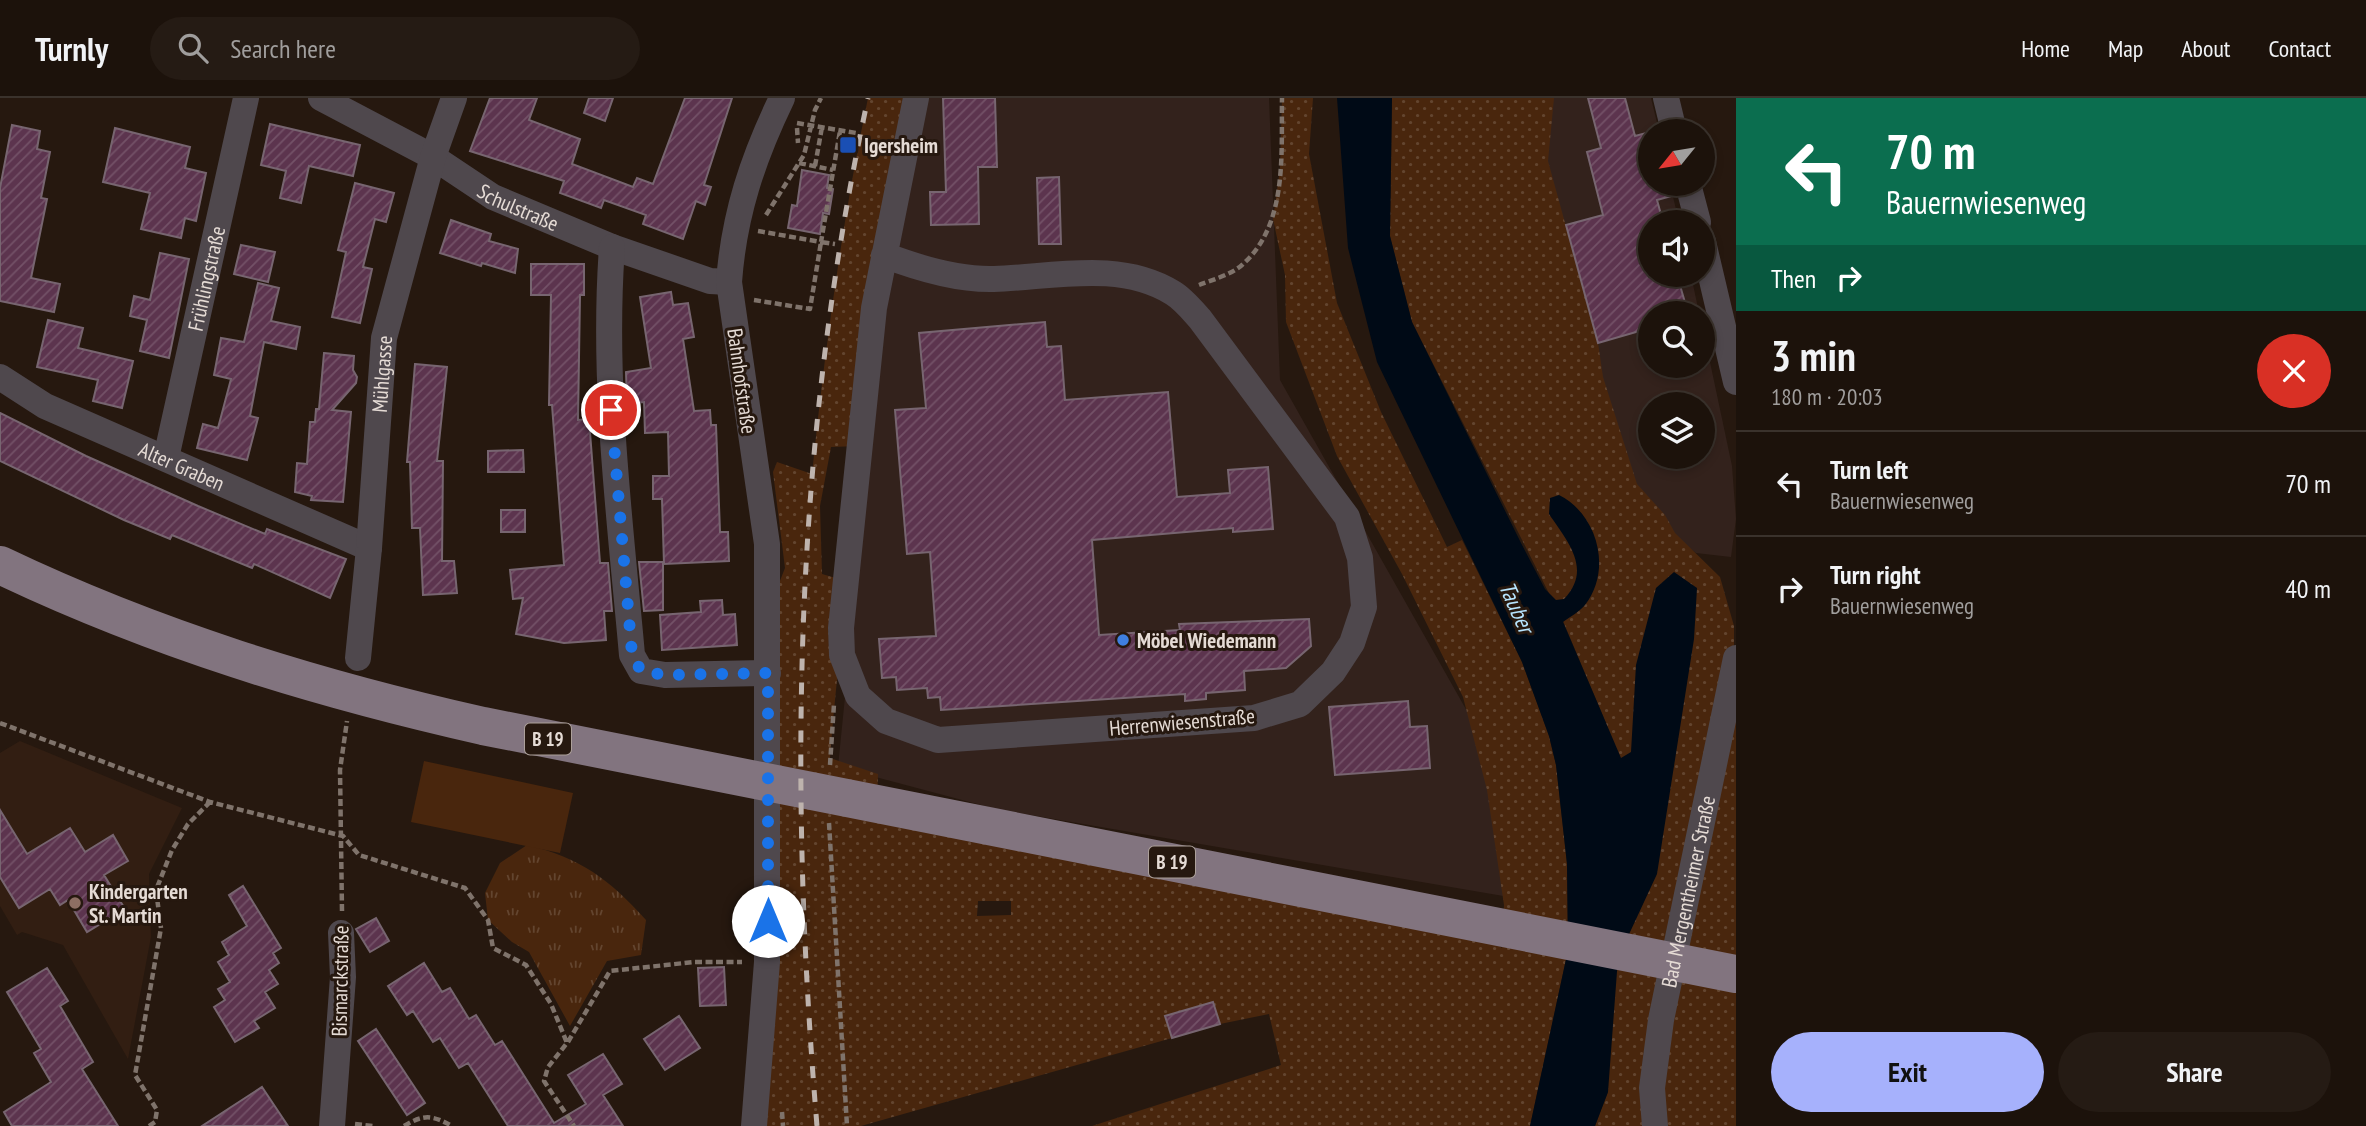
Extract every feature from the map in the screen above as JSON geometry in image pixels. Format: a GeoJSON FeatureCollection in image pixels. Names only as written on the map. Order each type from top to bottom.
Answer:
{"type":"FeatureCollection","features":[{"type":"Feature","properties":{"kind":"main road","name":"B 19"},"geometry":{"type":"LineString","coordinates":[[0,565],[146,629],[321,687],[359,707],[726,774],[1723,971]]}},
{"type":"Feature","properties":{"kind":"street","name":"Frühlingstraße"},"geometry":{"type":"LineString","coordinates":[[166,458],[246,98]]}},
{"type":"Feature","properties":{"kind":"street","name":"Schulstraße"},"geometry":{"type":"LineString","coordinates":[[321,98],[433,158],[493,197],[612,247],[710,281],[729,282]]}},
{"type":"Feature","properties":{"kind":"street","name":"Mühlgasse"},"geometry":{"type":"LineString","coordinates":[[358,658],[384,338],[433,158],[454,98]]}},
{"type":"Feature","properties":{"kind":"street","name":"Bahnhofstraße"},"geometry":{"type":"LineString","coordinates":[[754,1126],[767,962],[767,544],[729,282],[731,250],[752,162],[782,98]]}},
{"type":"Feature","properties":{"kind":"street","name":"Herrenwiesenstraße"},"geometry":{"type":"LineString","coordinates":[[884,256],[923,269],[993,279],[1108,272],[1130,276],[1175,294],[1200,319],[1347,517],[1360,558],[1364,607],[1352,643],[1333,672],[1300,704],[1255,718],[938,740],[886,721],[858,696],[842,655],[858,446],[874,308],[884,256],[916,98]]}},
{"type":"Feature","properties":{"kind":"street"},"geometry":{"type":"LineString","coordinates":[[1665,98],[1671,119]]}},
{"type":"Feature","properties":{"kind":"street"},"geometry":{"type":"LineString","coordinates":[[612,247],[608,301],[611,410],[632,654],[641,671],[664,675],[768,673]]}},
{"type":"Feature","properties":{"kind":"street"},"geometry":{"type":"LineString","coordinates":[[1714,287],[1736,382]]}},
{"type":"Feature","properties":{"kind":"street","name":"Alter Graben"},"geometry":{"type":"LineString","coordinates":[[0,377],[45,406],[369,548]]}},
{"type":"Feature","properties":{"kind":"street","name":"Bad Mergentheimer Straße"},"geometry":{"type":"LineString","coordinates":[[1655,1126],[1652,1088],[1661,1020],[1736,658]]}},
{"type":"Feature","properties":{"kind":"street","name":"Bismarckstraße"},"geometry":{"type":"LineString","coordinates":[[332,1126],[343,977],[341,933]]}},
{"type":"Feature","properties":{"kind":"path"},"geometry":{"type":"LineString","coordinates":[[821,98],[799,163],[756,230],[835,244]]}},
{"type":"Feature","properties":{"kind":"path"},"geometry":{"type":"LineString","coordinates":[[1175,294],[1243,265],[1272,226],[1280,169],[1282,98]]}},
{"type":"Feature","properties":{"kind":"path"},"geometry":{"type":"LineString","coordinates":[[798,143],[797,122],[856,133]]}},
{"type":"Feature","properties":{"kind":"path"},"geometry":{"type":"LineString","coordinates":[[815,166],[822,127]]}},
{"type":"Feature","properties":{"kind":"path"},"geometry":{"type":"LineString","coordinates":[[759,301],[810,309],[841,131]]}},
{"type":"Feature","properties":{"kind":"path"},"geometry":{"type":"LineString","coordinates":[[799,163],[834,170]]}},
{"type":"Feature","properties":{"kind":"path"},"geometry":{"type":"LineString","coordinates":[[343,836],[340,770],[359,707]]}},
{"type":"Feature","properties":{"kind":"path"},"geometry":{"type":"LineString","coordinates":[[0,723],[210,802],[343,836],[359,855],[465,888],[488,920],[493,948],[526,965],[551,1004],[567,1043]]}},
{"type":"Feature","properties":{"kind":"path"},"geometry":{"type":"LineString","coordinates":[[149,1126],[155,1122],[157,1110],[135,1075],[161,928],[156,890],[172,850],[183,832],[210,802]]}},
{"type":"Feature","properties":{"kind":"path","name":"Bismarckstraße"},"geometry":{"type":"LineString","coordinates":[[341,933],[343,836]]}},
{"type":"Feature","properties":{"kind":"path"},"geometry":{"type":"LineString","coordinates":[[829,838],[847,1126]]}},
{"type":"Feature","properties":{"kind":"path"},"geometry":{"type":"LineString","coordinates":[[574,1126],[544,1081],[548,1067],[567,1043],[610,971],[694,962],[767,962]]}},
{"type":"Feature","properties":{"kind":"path"},"geometry":{"type":"LineString","coordinates":[[404,1126],[422,1115],[436,1117],[452,1126]]}},
{"type":"Feature","properties":{"kind":"shaded area"},"geometry":{"type":"Polygon","coordinates":[[[926,98],[1269,98],[1280,380],[1485,743],[1515,898],[996,809],[838,767],[883,317],[926,98]]]}},
{"type":"Feature","properties":{"kind":"shaded area"},"geometry":{"type":"Polygon","coordinates":[[[1526,98],[1651,98],[1656,119],[1638,119],[1638,196],[1673,196],[1676,210],[1638,210],[1638,287],[1694,287],[1696,301],[1638,301],[1638,378],[1713,378],[1732,466],[1736,519],[1731,557],[1696,553],[1661,528],[1615,446],[1526,98]]]}},
{"type":"Feature","properties":{"kind":"shaded area","name":"Kindergarten St. Martin"},"geometry":{"type":"Polygon","coordinates":[[[20,741],[182,808],[149,874],[151,937],[128,1059],[63,945],[22,932],[17,935],[0,906],[0,753],[20,741]]]}},
{"type":"Feature","properties":{"kind":"green space"},"geometry":{"type":"Polygon","coordinates":[[[868,98],[916,98],[858,446],[831,447],[820,506],[822,574],[846,581],[830,758],[878,774],[877,803],[1468,921],[1502,948],[1504,905],[1487,790],[1463,697],[1402,574],[1337,456],[1286,322],[1285,275],[1273,219],[1280,169],[1282,98],[1313,98],[1309,154],[1337,303],[1381,412],[1447,547],[1462,540],[1522,662],[1549,736],[1556,765],[1567,864],[1568,950],[1530,1126],[1092,1126],[1281,1065],[1269,1014],[1220,1024],[1213,1002],[1165,1016],[1172,1038],[861,1126],[754,1126],[769,609],[785,568],[773,472],[777,462],[812,474],[835,285],[868,98]],[[978,901],[977,916],[1011,915],[1011,901],[978,901]]]}},
{"type":"Feature","properties":{"kind":"green space"},"geometry":{"type":"Polygon","coordinates":[[[1392,98],[1554,98],[1548,161],[1598,343],[1603,377],[1637,484],[1665,515],[1675,533],[1720,577],[1734,626],[1734,661],[1736,658],[1736,1126],[1595,1126],[1608,1092],[1597,735],[1606,723],[1563,621],[1412,322],[1390,236],[1392,98]]]}},
{"type":"Feature","properties":{"kind":"green space"},"geometry":{"type":"Polygon","coordinates":[[[424,761],[573,793],[560,853],[411,822],[424,761]]]}},
{"type":"Feature","properties":{"kind":"green space"},"geometry":{"type":"Polygon","coordinates":[[[527,845],[563,856],[593,872],[646,920],[641,955],[607,961],[570,1026],[529,952],[512,942],[488,920],[485,893],[500,863],[527,845]]]}},
{"type":"Feature","properties":{"kind":"water","name":"Tauber"},"geometry":{"type":"Polygon","coordinates":[[[1337,98],[1392,98],[1390,236],[1412,322],[1521,543],[1545,589],[1556,600],[1564,599],[1572,588],[1577,566],[1569,545],[1549,514],[1550,498],[1559,495],[1572,504],[1583,515],[1591,529],[1597,544],[1598,575],[1585,605],[1563,622],[1621,758],[1631,752],[1636,665],[1656,588],[1674,572],[1697,588],[1694,639],[1657,874],[1618,958],[1608,1092],[1595,1126],[1530,1126],[1568,950],[1567,864],[1556,765],[1549,736],[1522,662],[1377,362],[1348,248],[1337,98]]]}},
{"type":"Feature","properties":{"kind":"building"},"geometry":{"type":"Polygon","coordinates":[[[490,98],[537,98],[529,120],[580,139],[572,164],[633,187],[637,178],[653,184],[685,98],[732,98],[704,185],[711,187],[705,205],[696,201],[683,239],[643,224],[646,215],[604,200],[601,208],[560,193],[564,181],[470,151],[490,98]]]}},
{"type":"Feature","properties":{"kind":"building"},"geometry":{"type":"Polygon","coordinates":[[[589,98],[613,98],[605,121],[584,113],[589,98]]]}},
{"type":"Feature","properties":{"kind":"building"},"geometry":{"type":"Polygon","coordinates":[[[943,98],[995,98],[997,167],[978,167],[979,224],[931,225],[930,192],[946,192],[943,98]]]}},
{"type":"Feature","properties":{"kind":"building"},"geometry":{"type":"Polygon","coordinates":[[[1588,98],[1625,98],[1635,136],[1638,135],[1638,196],[1671,196],[1657,200],[1660,210],[1638,210],[1638,287],[1680,287],[1685,301],[1638,301],[1638,331],[1598,343],[1566,225],[1603,215],[1587,152],[1601,148],[1588,98]]]}},
{"type":"Feature","properties":{"kind":"building"},"geometry":{"type":"Polygon","coordinates":[[[270,124],[360,145],[353,176],[309,166],[301,203],[280,198],[286,171],[261,165],[270,124]]]}},
{"type":"Feature","properties":{"kind":"building"},"geometry":{"type":"Polygon","coordinates":[[[12,125],[40,131],[37,149],[50,152],[41,198],[47,199],[31,278],[60,284],[54,312],[0,301],[0,188],[12,125]]]}},
{"type":"Feature","properties":{"kind":"building"},"geometry":{"type":"Polygon","coordinates":[[[115,128],[190,147],[185,168],[206,173],[196,221],[185,218],[181,238],[141,229],[150,193],[103,182],[115,128]]]}},
{"type":"Feature","properties":{"kind":"building"},"geometry":{"type":"Polygon","coordinates":[[[802,170],[829,175],[827,188],[833,189],[829,214],[823,213],[820,234],[788,228],[792,205],[797,206],[802,170]]]}},
{"type":"Feature","properties":{"kind":"building"},"geometry":{"type":"Polygon","coordinates":[[[1059,177],[1061,244],[1039,244],[1037,178],[1059,177]]]}},
{"type":"Feature","properties":{"kind":"building"},"geometry":{"type":"Polygon","coordinates":[[[355,183],[394,193],[386,222],[375,219],[363,267],[372,269],[360,323],[332,317],[346,252],[338,250],[355,183]]]}},
{"type":"Feature","properties":{"kind":"building"},"geometry":{"type":"Polygon","coordinates":[[[451,220],[491,234],[489,241],[518,249],[515,273],[440,253],[451,220]]]}},
{"type":"Feature","properties":{"kind":"building"},"geometry":{"type":"Polygon","coordinates":[[[241,245],[275,252],[268,282],[234,274],[241,245]]]}},
{"type":"Feature","properties":{"kind":"building"},"geometry":{"type":"Polygon","coordinates":[[[160,253],[189,259],[169,358],[140,351],[147,320],[130,316],[134,296],[150,300],[160,253]]]}},
{"type":"Feature","properties":{"kind":"building"},"geometry":{"type":"Polygon","coordinates":[[[531,264],[584,264],[584,295],[580,295],[578,420],[589,419],[600,563],[608,563],[612,611],[604,611],[606,640],[564,643],[516,634],[523,598],[513,599],[510,570],[564,565],[552,405],[549,405],[551,295],[531,295],[531,264]]]}},
{"type":"Feature","properties":{"kind":"building"},"geometry":{"type":"Polygon","coordinates":[[[258,283],[279,288],[271,321],[300,327],[296,349],[264,342],[250,416],[258,418],[247,460],[197,448],[203,424],[218,428],[231,379],[214,375],[221,338],[244,342],[258,283]]]}},
{"type":"Feature","properties":{"kind":"building"},"geometry":{"type":"Polygon","coordinates":[[[671,292],[673,305],[688,303],[694,337],[683,339],[694,411],[710,410],[711,425],[716,425],[720,532],[728,532],[729,561],[664,564],[662,499],[653,499],[653,476],[669,476],[668,432],[645,433],[644,402],[627,404],[626,372],[651,368],[640,297],[671,292]]]}},
{"type":"Feature","properties":{"kind":"building"},"geometry":{"type":"Polygon","coordinates":[[[48,320],[83,328],[78,348],[133,361],[122,408],[93,401],[98,380],[37,367],[48,320]]]}},
{"type":"Feature","properties":{"kind":"building"},"geometry":{"type":"Polygon","coordinates":[[[1045,322],[1047,347],[1061,346],[1065,400],[1168,392],[1177,497],[1230,493],[1228,470],[1268,467],[1273,529],[1233,532],[1233,528],[1092,540],[1099,635],[1180,630],[1179,624],[1309,619],[1311,646],[1286,668],[1244,671],[1245,690],[1206,693],[1206,699],[1185,701],[1185,694],[941,710],[940,697],[928,698],[927,688],[897,690],[896,677],[882,678],[879,639],[936,636],[930,552],[907,554],[895,410],[926,408],[919,333],[1045,322]]]}},
{"type":"Feature","properties":{"kind":"building"},"geometry":{"type":"Polygon","coordinates":[[[324,353],[354,356],[353,370],[357,377],[356,383],[332,410],[351,412],[343,502],[311,500],[312,496],[295,492],[297,463],[307,464],[310,422],[315,422],[316,409],[319,409],[324,353]]]}},
{"type":"Feature","properties":{"kind":"building"},"geometry":{"type":"Polygon","coordinates":[[[415,364],[447,367],[437,461],[443,461],[442,561],[454,561],[457,593],[423,595],[420,528],[412,528],[410,462],[407,462],[415,364]]]}},
{"type":"Feature","properties":{"kind":"building"},"geometry":{"type":"Polygon","coordinates":[[[0,413],[86,456],[198,506],[265,534],[267,529],[346,559],[330,598],[254,564],[252,568],[172,535],[170,539],[124,520],[0,461],[0,413]]]}},
{"type":"Feature","properties":{"kind":"building"},"geometry":{"type":"Polygon","coordinates":[[[523,450],[524,472],[488,472],[488,451],[523,450]]]}},
{"type":"Feature","properties":{"kind":"building"},"geometry":{"type":"Polygon","coordinates":[[[501,510],[525,510],[525,532],[501,532],[501,510]]]}},
{"type":"Feature","properties":{"kind":"building"},"geometry":{"type":"Polygon","coordinates":[[[639,562],[663,562],[663,610],[644,611],[639,562]]]}},
{"type":"Feature","properties":{"kind":"building"},"geometry":{"type":"Polygon","coordinates":[[[722,600],[723,615],[735,614],[737,645],[662,650],[660,615],[701,612],[700,601],[722,600]]]}},
{"type":"Feature","properties":{"kind":"building"},"geometry":{"type":"Polygon","coordinates":[[[1408,701],[1410,727],[1427,726],[1430,768],[1335,775],[1329,707],[1408,701]]]}},
{"type":"Feature","properties":{"kind":"building"},"geometry":{"type":"Polygon","coordinates":[[[0,810],[27,854],[70,828],[85,852],[113,835],[128,861],[104,875],[125,909],[87,932],[68,900],[60,905],[50,889],[19,908],[0,877],[0,810]]]}},
{"type":"Feature","properties":{"kind":"building"},"geometry":{"type":"Polygon","coordinates":[[[243,886],[281,948],[273,953],[279,963],[269,970],[278,984],[265,992],[275,1008],[254,1021],[259,1028],[235,1042],[214,1007],[225,1000],[218,989],[230,982],[218,962],[229,955],[222,942],[247,926],[229,895],[243,886]]]}},
{"type":"Feature","properties":{"kind":"building"},"geometry":{"type":"Polygon","coordinates":[[[376,918],[389,941],[370,952],[356,929],[376,918]]]}},
{"type":"Feature","properties":{"kind":"building"},"geometry":{"type":"Polygon","coordinates":[[[424,963],[442,992],[450,988],[469,1019],[476,1015],[495,1045],[502,1041],[554,1123],[586,1104],[568,1075],[603,1054],[622,1084],[603,1095],[623,1126],[508,1126],[468,1063],[459,1068],[440,1038],[433,1042],[413,1011],[407,1015],[388,986],[424,963]]]}},
{"type":"Feature","properties":{"kind":"building"},"geometry":{"type":"Polygon","coordinates":[[[724,967],[726,1005],[700,1006],[698,968],[724,967]]]}},
{"type":"Feature","properties":{"kind":"building"},"geometry":{"type":"Polygon","coordinates":[[[47,968],[68,1001],[60,1006],[93,1062],[82,1069],[118,1126],[12,1126],[4,1112],[51,1082],[34,1053],[41,1049],[7,992],[47,968]]]}},
{"type":"Feature","properties":{"kind":"building"},"geometry":{"type":"Polygon","coordinates":[[[1213,1002],[1220,1024],[1172,1038],[1165,1016],[1213,1002]]]}},
{"type":"Feature","properties":{"kind":"building"},"geometry":{"type":"Polygon","coordinates":[[[679,1016],[700,1048],[665,1070],[644,1039],[679,1016]]]}},
{"type":"Feature","properties":{"kind":"building"},"geometry":{"type":"Polygon","coordinates":[[[376,1029],[425,1103],[407,1115],[358,1041],[376,1029]]]}},
{"type":"Feature","properties":{"kind":"building"},"geometry":{"type":"Polygon","coordinates":[[[262,1087],[288,1126],[202,1126],[262,1087]]]}},
{"type":"Feature","properties":{"kind":"railway"},"geometry":{"type":"LineString","coordinates":[[817,1126],[802,867],[804,610],[812,482],[825,354],[843,226],[868,98]]}},
{"type":"Feature","properties":{"kind":"place","name":"Igersheim"},"geometry":{"type":"Point","coordinates":[848,145]}},
{"type":"Feature","properties":{"kind":"place","name":"Möbel Wiedemann"},"geometry":{"type":"Point","coordinates":[1123,640]}},
{"type":"Feature","properties":{"kind":"place","name":"Kindergarten St. Martin"},"geometry":{"type":"Point","coordinates":[75,903]}},
{"type":"Feature","properties":{"kind":"route"},"geometry":{"type":"LineString","coordinates":[[611,410],[632,654],[641,671],[664,675],[768,673],[768,921]]}}]}
